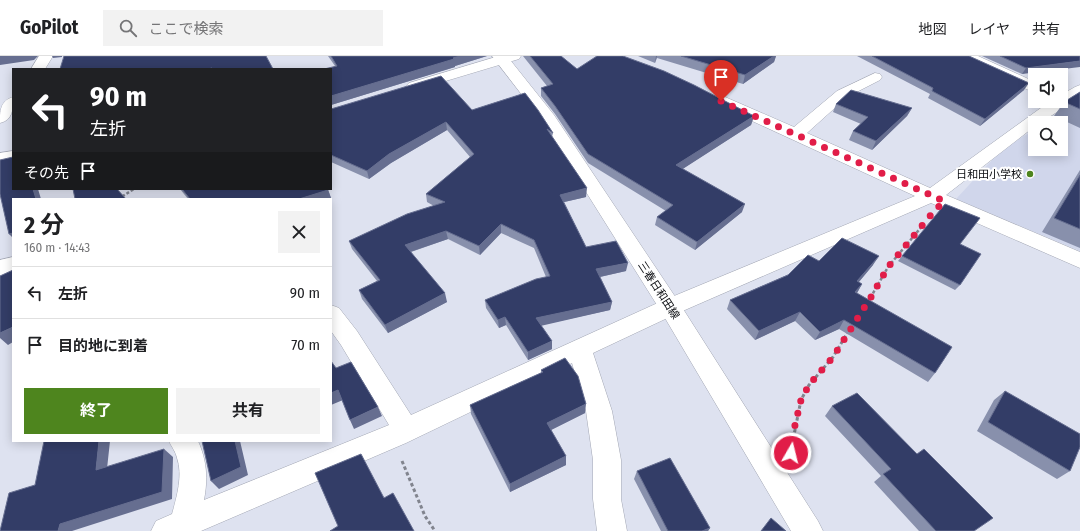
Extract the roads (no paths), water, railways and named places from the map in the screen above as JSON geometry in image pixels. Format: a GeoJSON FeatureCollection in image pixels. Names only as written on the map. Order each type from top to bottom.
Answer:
{"type":"FeatureCollection","features":[{"type":"Feature","properties":{"kind":"street"},"geometry":{"type":"LineString","coordinates":[[39,68],[46,56]]}},
{"type":"Feature","properties":{"kind":"street"},"geometry":{"type":"LineString","coordinates":[[966,56],[1028,85]]}},
{"type":"Feature","properties":{"kind":"street"},"geometry":{"type":"LineString","coordinates":[[399,91],[505,57]]}},
{"type":"Feature","properties":{"kind":"street","name":"三春日和田線"},"geometry":{"type":"LineString","coordinates":[[505,57],[546,116],[670,307],[808,531]]}},
{"type":"Feature","properties":{"kind":"street"},"geometry":{"type":"LineString","coordinates":[[795,135],[842,94],[875,77]]}},
{"type":"Feature","properties":{"kind":"street"},"geometry":{"type":"LineString","coordinates":[[1068,97],[1080,90]]}},
{"type":"Feature","properties":{"kind":"street"},"geometry":{"type":"LineString","coordinates":[[702,91],[795,135],[938,199],[1080,260]]}},
{"type":"Feature","properties":{"kind":"street"},"geometry":{"type":"LineString","coordinates":[[0,118],[12,103]]}},
{"type":"Feature","properties":{"kind":"street"},"geometry":{"type":"LineString","coordinates":[[175,527],[398,433],[670,307],[938,199],[1052,108]]}},
{"type":"Feature","properties":{"kind":"street"},"geometry":{"type":"LineString","coordinates":[[0,158],[12,156]]}},
{"type":"Feature","properties":{"kind":"street"},"geometry":{"type":"LineString","coordinates":[[0,268],[12,265]]}},
{"type":"Feature","properties":{"kind":"street"},"geometry":{"type":"LineString","coordinates":[[332,315],[357,351],[398,433]]}},
{"type":"Feature","properties":{"kind":"street"},"geometry":{"type":"LineString","coordinates":[[580,349],[599,411],[607,460],[607,499],[612,531]]}},
{"type":"Feature","properties":{"kind":"street"},"geometry":{"type":"LineString","coordinates":[[175,527],[192,490],[191,454],[183,442]]}},
{"type":"Feature","properties":{"kind":"place","name":"日和田小学校"},"geometry":{"type":"Point","coordinates":[1030,174]}}]}
